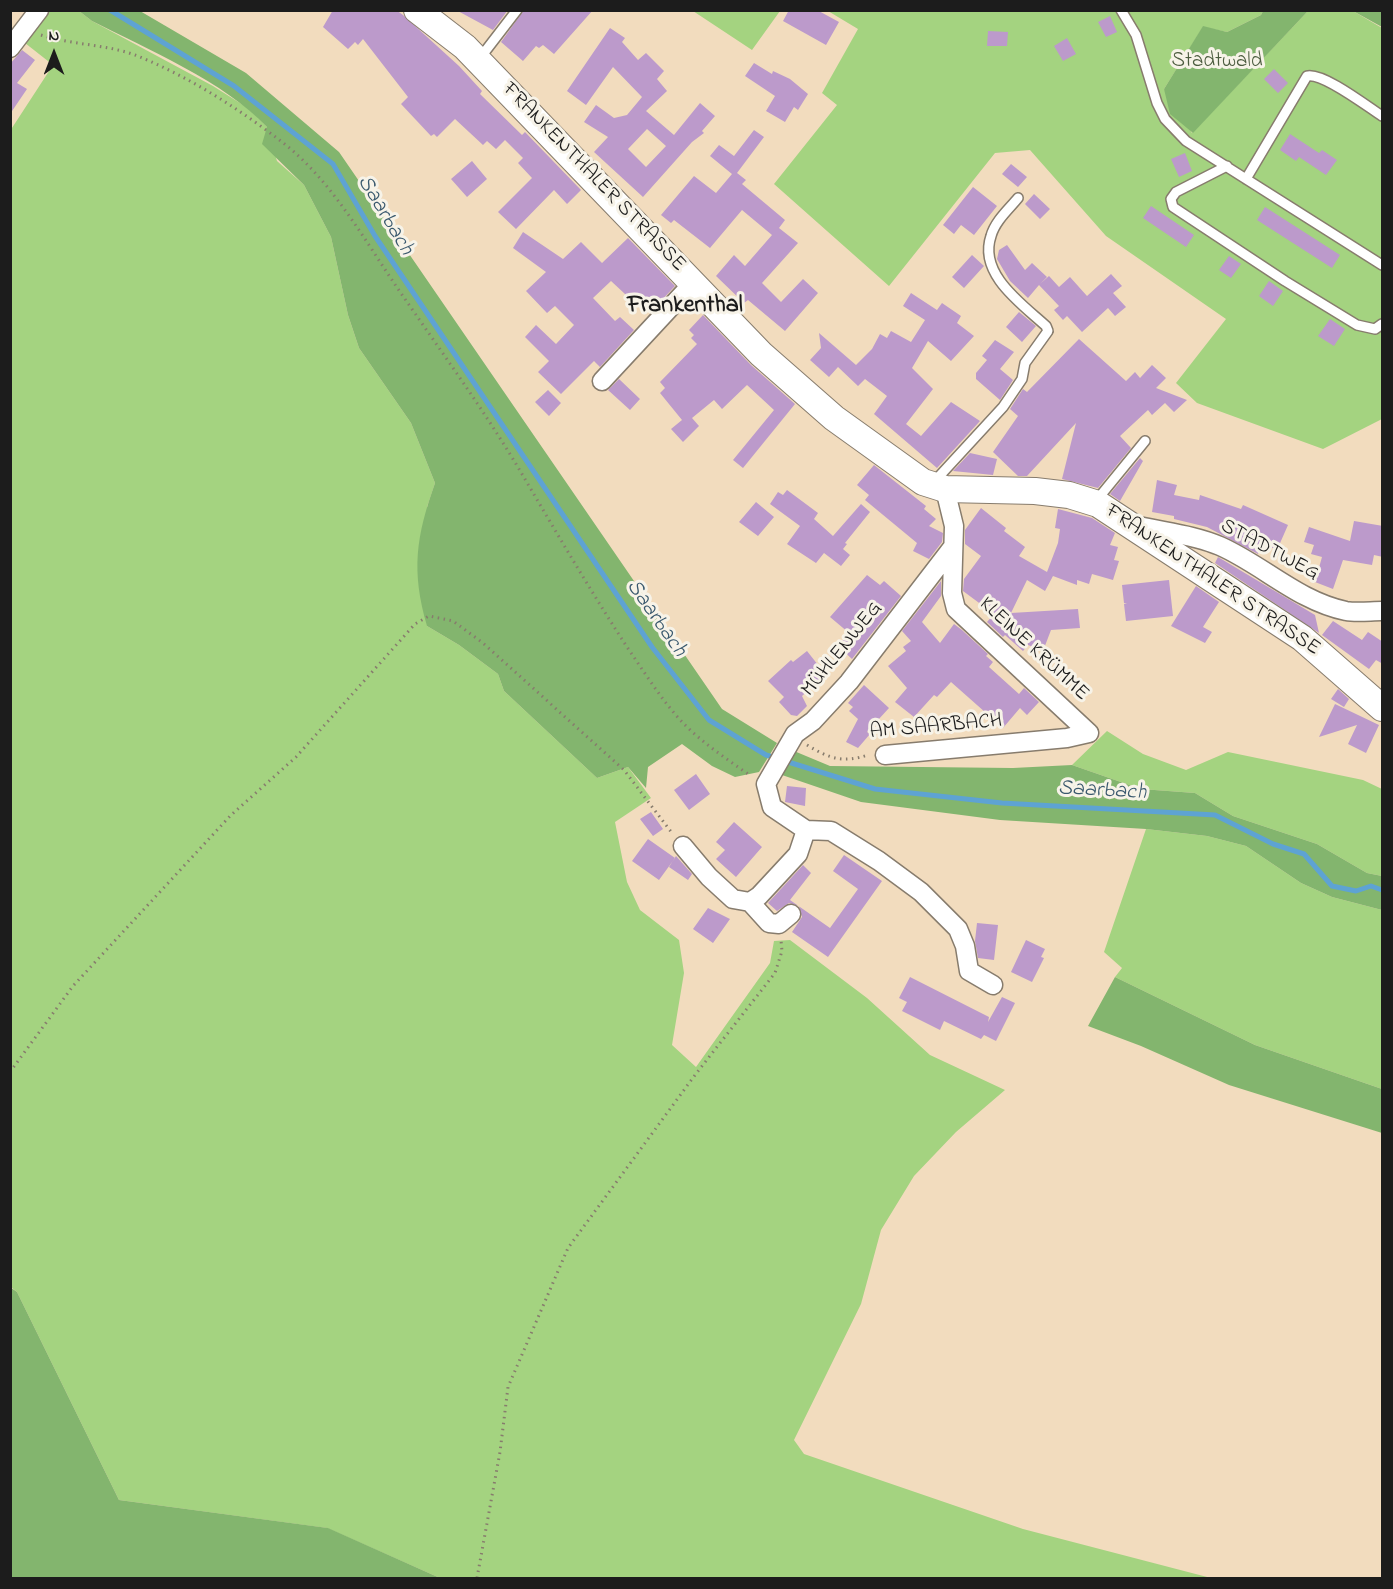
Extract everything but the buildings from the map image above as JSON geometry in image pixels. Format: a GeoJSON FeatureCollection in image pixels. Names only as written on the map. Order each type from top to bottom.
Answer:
{"type":"FeatureCollection","features":[{"type":"Feature","properties":{"kind":"main road","name":"FRANKENTHALER STRASSE"},"geometry":{"type":"LineString","coordinates":[[417,10],[478,60],[761,354],[834,418],[923,482],[939,487],[1035,491],[1069,495],[1094,503],[1135,525],[1302,638],[1383,708]]}},
{"type":"Feature","properties":{"kind":"street"},"geometry":{"type":"LineString","coordinates":[[10,48],[36,14]]}},
{"type":"Feature","properties":{"kind":"street"},"geometry":{"type":"LineString","coordinates":[[602,381],[693,283]]}},
{"type":"Feature","properties":{"kind":"street","name":"KLEINE KRÜMME"},"geometry":{"type":"LineString","coordinates":[[939,487],[954,526],[952,593],[956,609],[1089,733]]}},
{"type":"Feature","properties":{"kind":"street","name":"STADTWEG"},"geometry":{"type":"LineString","coordinates":[[1135,525],[1218,545],[1244,558],[1291,589],[1319,602],[1347,611],[1383,611]]}},
{"type":"Feature","properties":{"kind":"street","name":"MÜHLENWEG"},"geometry":{"type":"LineString","coordinates":[[768,780],[791,740],[813,721],[849,682],[952,548]]}},
{"type":"Feature","properties":{"kind":"street","name":"AM SAARBACH"},"geometry":{"type":"LineString","coordinates":[[885,755],[1067,738],[1089,733]]}},
{"type":"Feature","properties":{"kind":"street"},"geometry":{"type":"LineString","coordinates":[[768,780],[771,807],[806,830],[831,831],[879,861],[921,892],[958,929],[965,946],[969,971],[993,985]]}},
{"type":"Feature","properties":{"kind":"street"},"geometry":{"type":"LineString","coordinates":[[750,902],[759,896],[798,854],[806,830]]}},
{"type":"Feature","properties":{"kind":"street"},"geometry":{"type":"LineString","coordinates":[[682,846],[709,877],[733,899],[750,902],[773,925],[779,924],[791,914]]}},
{"type":"Feature","properties":{"kind":"lane"},"geometry":{"type":"LineString","coordinates":[[478,60],[517,10]]}},
{"type":"Feature","properties":{"kind":"lane"},"geometry":{"type":"LineString","coordinates":[[1121,10],[1143,53],[1157,103],[1165,119],[1186,141],[1383,265]]}},
{"type":"Feature","properties":{"kind":"lane"},"geometry":{"type":"LineString","coordinates":[[1246,178],[1307,76],[1313,74],[1324,79],[1383,116]]}},
{"type":"Feature","properties":{"kind":"lane"},"geometry":{"type":"LineString","coordinates":[[1227,166],[1176,192],[1172,199],[1173,207],[1285,282],[1357,325],[1375,329],[1383,324]]}},
{"type":"Feature","properties":{"kind":"lane"},"geometry":{"type":"LineString","coordinates":[[939,487],[1004,407],[1022,379],[1024,363],[1047,332],[1040,321],[1003,285],[990,263],[990,236],[1018,198]]}},
{"type":"Feature","properties":{"kind":"lane","name":"FRANKENTHALER STRASSE"},"geometry":{"type":"LineString","coordinates":[[1094,503],[1145,441]]}},
{"type":"Feature","properties":{"kind":"path"},"geometry":{"type":"LineString","coordinates":[[36,14],[39,34],[108,47],[136,56],[210,94],[283,143],[315,173],[343,207],[484,415],[593,595],[660,696],[712,749],[768,780]]}},
{"type":"Feature","properties":{"kind":"path"},"geometry":{"type":"LineString","coordinates":[[10,1072],[73,986],[231,815],[296,757],[415,624],[429,616],[453,621],[483,643],[624,770],[682,846]]}},
{"type":"Feature","properties":{"kind":"path","name":"AM SAARBACH"},"geometry":{"type":"LineString","coordinates":[[791,740],[822,754],[849,761],[876,753],[885,755]]}},
{"type":"Feature","properties":{"kind":"path"},"geometry":{"type":"LineString","coordinates":[[477,1578],[500,1452],[508,1387],[568,1248],[695,1075],[775,973],[782,951],[780,937],[773,925]]}},
{"type":"Feature","properties":{"kind":"green space"},"geometry":{"type":"Polygon","coordinates":[[[49,10],[79,11],[92,21],[213,86],[251,110],[267,127],[277,161],[304,185],[331,237],[348,315],[359,348],[411,423],[435,483],[427,507],[427,626],[459,645],[498,674],[504,691],[597,778],[628,767],[651,798],[615,822],[627,882],[640,910],[679,940],[684,973],[672,1045],[696,1067],[770,963],[774,941],[790,940],[867,998],[930,1055],[1005,1090],[956,1132],[914,1176],[881,1230],[861,1304],[794,1440],[804,1454],[1023,1529],[1211,1578],[440,1578],[327,1528],[119,1500],[17,1292],[11,1287],[10,131],[53,65],[25,43],[49,10]]]}},
{"type":"Feature","properties":{"kind":"green space"},"geometry":{"type":"Polygon","coordinates":[[[780,10],[752,50],[693,11],[780,10]]]}},
{"type":"Feature","properties":{"kind":"green space"},"geometry":{"type":"Polygon","coordinates":[[[79,11],[140,11],[246,73],[339,152],[722,709],[777,743],[759,772],[735,777],[712,766],[682,744],[648,767],[646,788],[628,767],[597,778],[504,691],[498,674],[459,645],[427,626],[417,570],[423,520],[435,483],[411,423],[359,348],[348,315],[331,237],[304,185],[262,144],[267,127],[230,95],[160,55],[92,21],[79,11]]]}},
{"type":"Feature","properties":{"kind":"green space"},"geometry":{"type":"Polygon","coordinates":[[[828,11],[1263,11],[1261,15],[1227,32],[1203,27],[1164,89],[1192,133],[1308,11],[1353,11],[1382,28],[1382,419],[1323,449],[1197,403],[1176,383],[1226,319],[1106,236],[1030,150],[995,153],[889,286],[774,184],[837,105],[822,93],[858,29],[828,11]]]}},
{"type":"Feature","properties":{"kind":"green space","name":"Stadtwald"},"geometry":{"type":"Polygon","coordinates":[[[1263,11],[1308,11],[1193,133],[1170,114],[1164,89],[1203,26],[1227,32],[1261,15],[1263,11]]]}},
{"type":"Feature","properties":{"kind":"green space"},"geometry":{"type":"Polygon","coordinates":[[[1353,11],[1382,11],[1382,27],[1353,11]]]}},
{"type":"Feature","properties":{"kind":"green space"},"geometry":{"type":"Polygon","coordinates":[[[1107,731],[1143,754],[1186,770],[1228,752],[1363,780],[1382,789],[1382,876],[1367,873],[1317,844],[1233,816],[1195,793],[1141,789],[1072,765],[1107,731]]]}},
{"type":"Feature","properties":{"kind":"green space"},"geometry":{"type":"Polygon","coordinates":[[[794,751],[830,766],[1013,768],[1072,765],[1141,789],[1195,793],[1233,816],[1317,844],[1367,873],[1382,876],[1382,910],[1332,897],[1301,883],[1246,846],[1207,836],[1146,829],[1000,820],[861,802],[782,775],[794,751]]]}},
{"type":"Feature","properties":{"kind":"green space"},"geometry":{"type":"Polygon","coordinates":[[[1146,829],[1207,836],[1246,846],[1301,883],[1332,897],[1382,910],[1382,1089],[1255,1045],[1115,977],[1122,968],[1104,952],[1146,829]]]}},
{"type":"Feature","properties":{"kind":"green space"},"geometry":{"type":"Polygon","coordinates":[[[1115,977],[1255,1045],[1382,1089],[1382,1133],[1229,1085],[1141,1046],[1088,1026],[1115,977]]]}},
{"type":"Feature","properties":{"kind":"green space"},"geometry":{"type":"Polygon","coordinates":[[[10,1287],[17,1292],[119,1500],[328,1528],[440,1578],[11,1578],[10,1287]]]}},
{"type":"Feature","properties":{"kind":"waterway","name":"Saarbach"},"geometry":{"type":"LineString","coordinates":[[110,10],[234,86],[333,164],[375,236],[652,647],[709,720],[766,755],[776,758]]}},
{"type":"Feature","properties":{"kind":"waterway","name":"Saarbach"},"geometry":{"type":"LineString","coordinates":[[785,761],[875,789],[1002,803],[1215,815],[1273,844],[1304,854],[1332,886],[1356,891],[1371,886],[1382,890]]}},
{"type":"Feature","properties":{"kind":"district","name":"Frankenthal"},"geometry":{"type":"Point","coordinates":[685,307]}}]}
